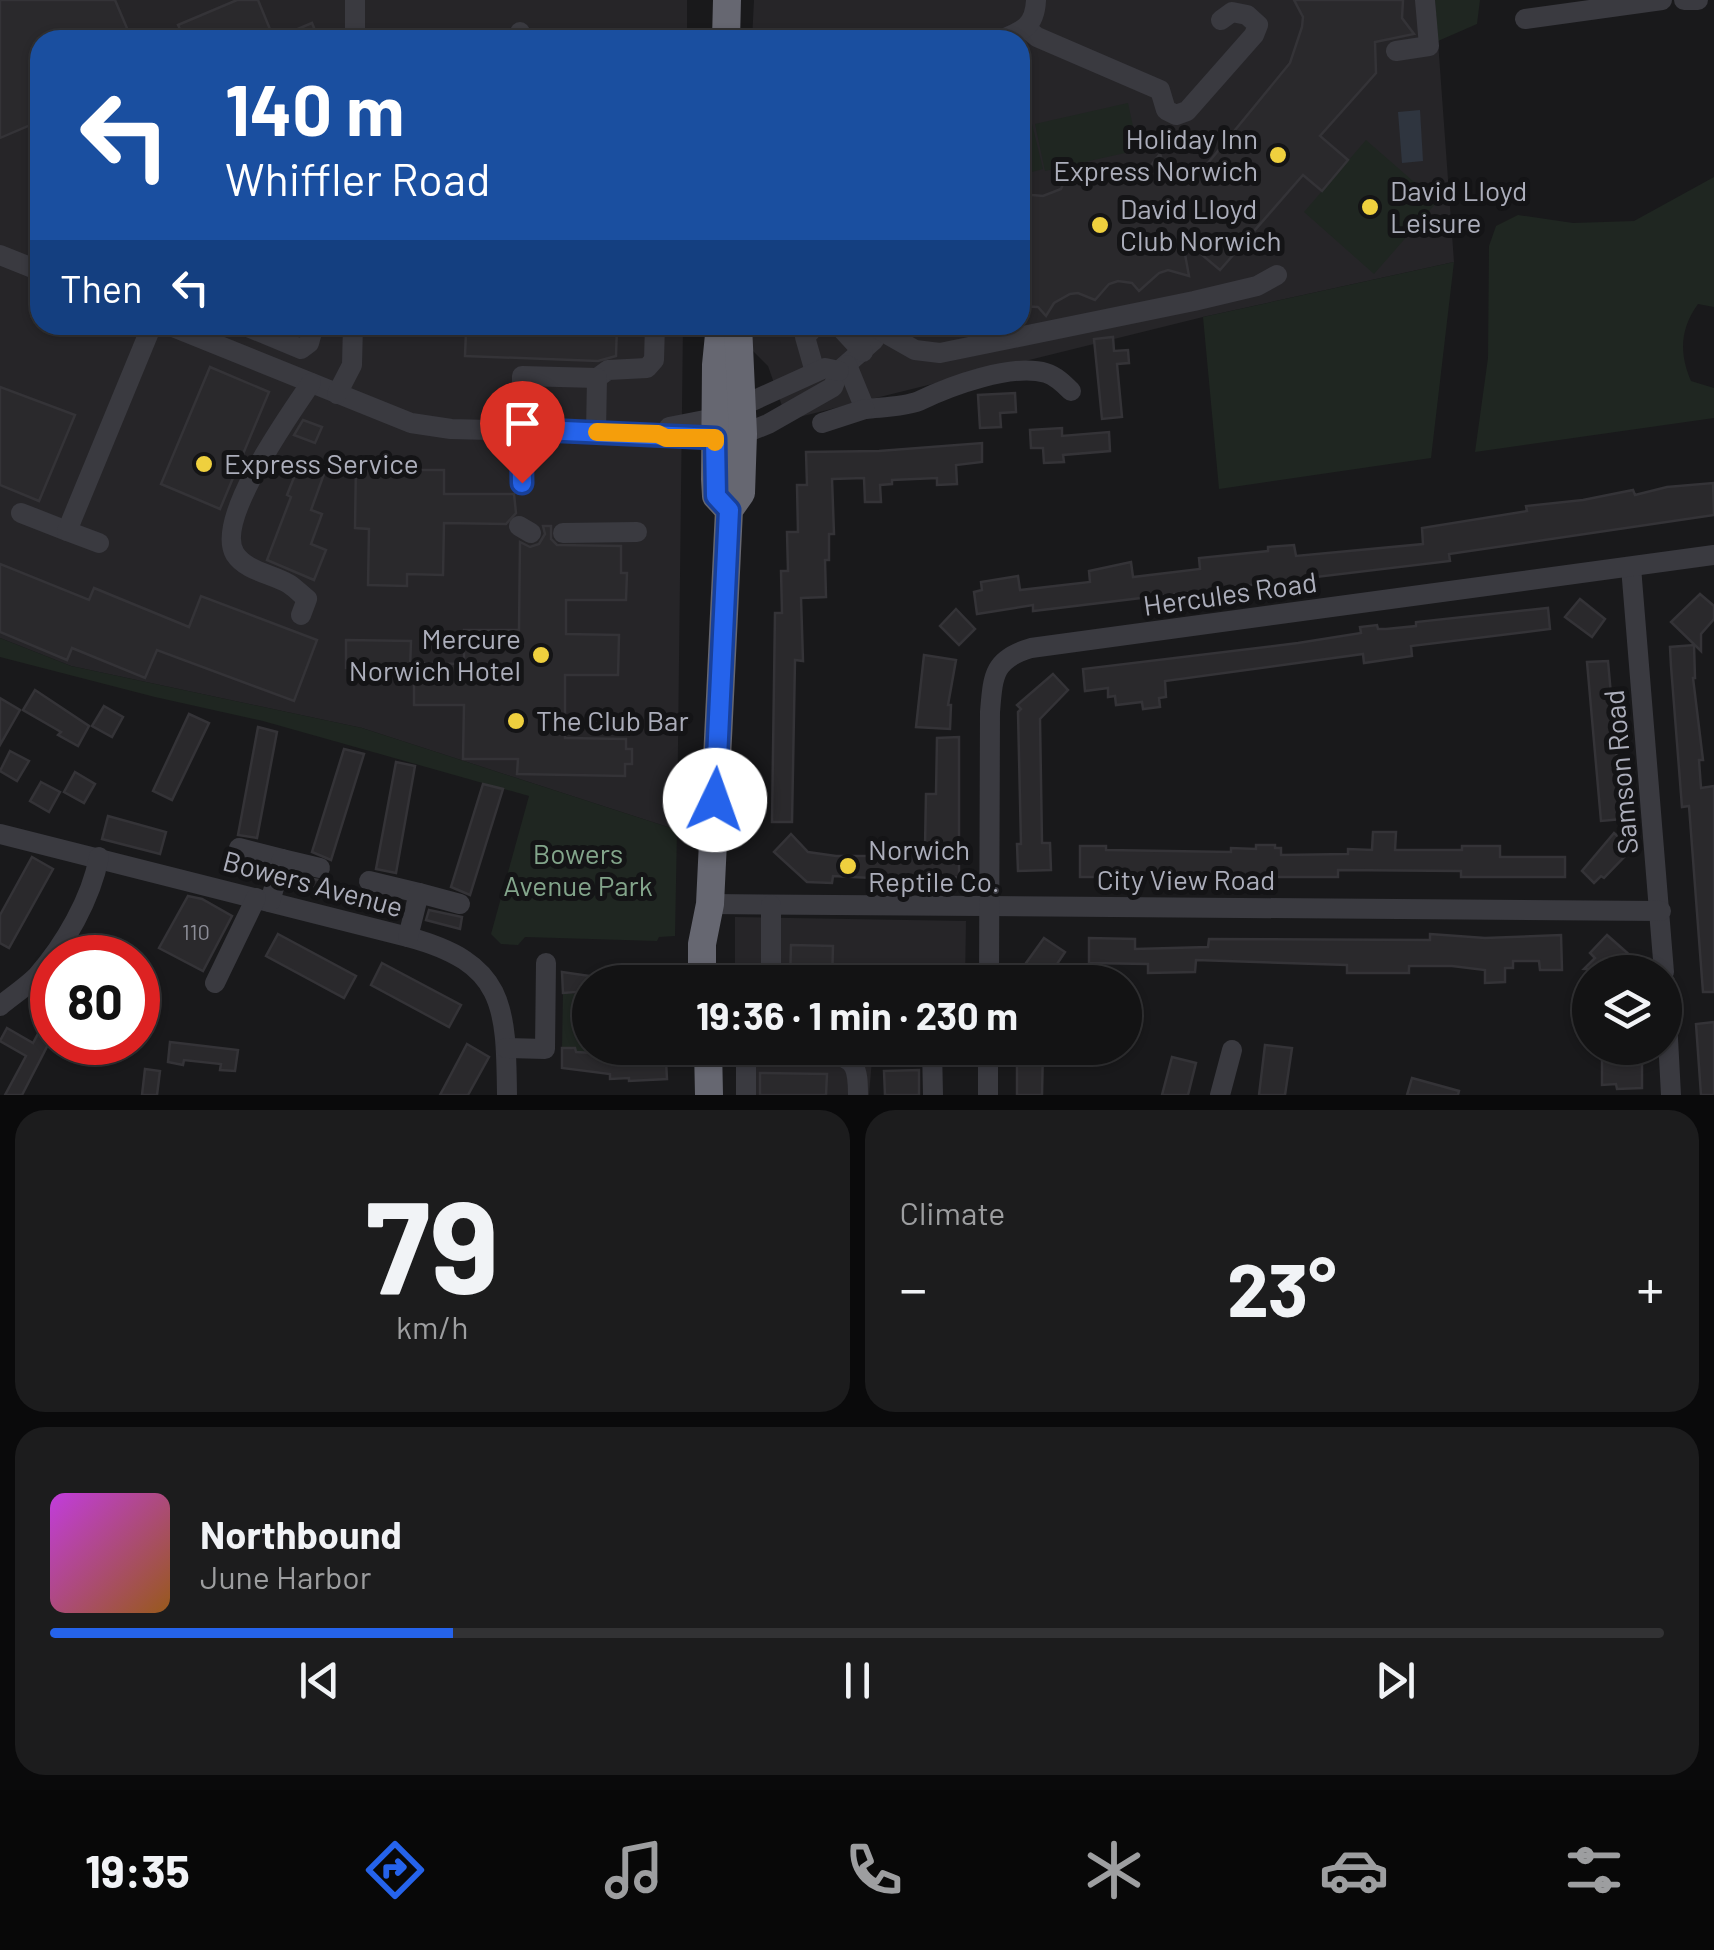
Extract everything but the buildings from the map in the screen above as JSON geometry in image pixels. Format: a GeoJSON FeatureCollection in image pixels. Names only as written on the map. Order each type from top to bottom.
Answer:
{"type":"FeatureCollection","features":[{"type":"Feature","properties":{"kind":"highway"},"geometry":{"type":"LineString","coordinates":[[726,30],[727,0]]}},
{"type":"Feature","properties":{"kind":"highway"},"geometry":{"type":"LineString","coordinates":[[702,965],[710,904],[729,510],[716,496],[724,430],[720,335]]}},
{"type":"Feature","properties":{"kind":"highway"},"geometry":{"type":"LineString","coordinates":[[724,430],[741,405],[738,335]]}},
{"type":"Feature","properties":{"kind":"highway"},"geometry":{"type":"LineString","coordinates":[[710,904],[720,938],[719,965]]}},
{"type":"Feature","properties":{"kind":"highway"},"geometry":{"type":"LineString","coordinates":[[708,1065],[708,1095]]}},
{"type":"Feature","properties":{"kind":"street"},"geometry":{"type":"LineString","coordinates":[[355,30],[356,0]]}},
{"type":"Feature","properties":{"kind":"street"},"geometry":{"type":"LineString","coordinates":[[1026,29],[1036,14],[1036,0]]}},
{"type":"Feature","properties":{"kind":"street"},"geometry":{"type":"LineString","coordinates":[[1396,51],[1430,46],[1426,0]]}},
{"type":"Feature","properties":{"kind":"street"},"geometry":{"type":"LineString","coordinates":[[1525,20],[1624,2],[1662,0]]}},
{"type":"Feature","properties":{"kind":"street"},"geometry":{"type":"LineString","coordinates":[[1684,0],[1698,0]]}},
{"type":"Feature","properties":{"kind":"street"},"geometry":{"type":"LineString","coordinates":[[1030,32],[1160,90],[1166,110],[1176,115],[1187,111],[1254,36],[1258,25],[1253,19],[1227,16]]}},
{"type":"Feature","properties":{"kind":"street"},"geometry":{"type":"LineString","coordinates":[[0,255],[30,268]]}},
{"type":"Feature","properties":{"kind":"street"},"geometry":{"type":"LineString","coordinates":[[1030,335],[1257,286],[1277,274]]}},
{"type":"Feature","properties":{"kind":"street"},"geometry":{"type":"LineString","coordinates":[[67,532],[148,335]]}},
{"type":"Feature","properties":{"kind":"street"},"geometry":{"type":"LineString","coordinates":[[193,335],[410,423],[451,429],[658,434],[666,438],[768,424],[833,387],[872,335]]}},
{"type":"Feature","properties":{"kind":"street"},"geometry":{"type":"LineString","coordinates":[[267,335],[301,349],[311,335]]}},
{"type":"Feature","properties":{"kind":"street"},"geometry":{"type":"LineString","coordinates":[[336,394],[352,365],[352,335]]}},
{"type":"Feature","properties":{"kind":"street"},"geometry":{"type":"LineString","coordinates":[[522,483],[522,376],[597,378],[608,370],[646,368],[654,360],[655,335]]}},
{"type":"Feature","properties":{"kind":"street"},"geometry":{"type":"LineString","coordinates":[[808,335],[814,372]]}},
{"type":"Feature","properties":{"kind":"street"},"geometry":{"type":"LineString","coordinates":[[841,335],[865,409]]}},
{"type":"Feature","properties":{"kind":"street"},"geometry":{"type":"LineString","coordinates":[[891,335],[915,350],[940,353],[1028,335]]}},
{"type":"Feature","properties":{"kind":"street"},"geometry":{"type":"LineString","coordinates":[[741,405],[814,372],[850,363]]}},
{"type":"Feature","properties":{"kind":"street"},"geometry":{"type":"LineString","coordinates":[[822,423],[865,409],[917,402],[928,394],[971,381],[1029,370],[1049,374],[1071,391]]}},
{"type":"Feature","properties":{"kind":"street"},"geometry":{"type":"LineString","coordinates":[[596,432],[597,378]]}},
{"type":"Feature","properties":{"kind":"street"},"geometry":{"type":"LineString","coordinates":[[300,615],[307,598],[288,584],[244,563],[234,552],[230,532],[258,465],[311,383]]}},
{"type":"Feature","properties":{"kind":"street"},"geometry":{"type":"LineString","coordinates":[[21,513],[98,544]]}},
{"type":"Feature","properties":{"kind":"street"},"geometry":{"type":"LineString","coordinates":[[563,533],[637,532]]}},
{"type":"Feature","properties":{"kind":"street","name":"Hercules Road"},"geometry":{"type":"LineString","coordinates":[[989,965],[992,680],[1000,664],[1014,653],[1714,556]]}},
{"type":"Feature","properties":{"kind":"street","name":"Samson Road"},"geometry":{"type":"LineString","coordinates":[[1631,567],[1663,955]]}},
{"type":"Feature","properties":{"kind":"street","name":"Bowers Avenue"},"geometry":{"type":"LineString","coordinates":[[0,834],[454,952],[481,973],[498,1002],[506,1028],[507,1095]]}},
{"type":"Feature","properties":{"kind":"street"},"geometry":{"type":"LineString","coordinates":[[239,848],[320,868]]}},
{"type":"Feature","properties":{"kind":"street"},"geometry":{"type":"LineString","coordinates":[[73,935],[94,902],[99,857]]}},
{"type":"Feature","properties":{"kind":"street"},"geometry":{"type":"LineString","coordinates":[[214,983],[263,900],[282,858]]}},
{"type":"Feature","properties":{"kind":"street"},"geometry":{"type":"LineString","coordinates":[[369,881],[460,904]]}},
{"type":"Feature","properties":{"kind":"street"},"geometry":{"type":"LineString","coordinates":[[408,937],[419,893]]}},
{"type":"Feature","properties":{"kind":"street","name":"City View Road"},"geometry":{"type":"LineString","coordinates":[[710,904],[1661,911]]}},
{"type":"Feature","properties":{"kind":"street"},"geometry":{"type":"LineString","coordinates":[[771,905],[771,965]]}},
{"type":"Feature","properties":{"kind":"street"},"geometry":{"type":"LineString","coordinates":[[506,1048],[545,1054],[546,963]]}},
{"type":"Feature","properties":{"kind":"street"},"geometry":{"type":"LineString","coordinates":[[0,1006],[30,990]]}},
{"type":"Feature","properties":{"kind":"street"},"geometry":{"type":"LineString","coordinates":[[1220,1095],[1232,1050]]}},
{"type":"Feature","properties":{"kind":"street"},"geometry":{"type":"LineString","coordinates":[[746,1065],[746,1095]]}},
{"type":"Feature","properties":{"kind":"street"},"geometry":{"type":"LineString","coordinates":[[854,1065],[858,1095]]}},
{"type":"Feature","properties":{"kind":"street"},"geometry":{"type":"LineString","coordinates":[[932,1065],[933,1095]]}},
{"type":"Feature","properties":{"kind":"street"},"geometry":{"type":"LineString","coordinates":[[988,1065],[988,1095]]}},
{"type":"Feature","properties":{"kind":"street"},"geometry":{"type":"LineString","coordinates":[[1669,1065],[1671,1095]]}},
{"type":"Feature","properties":{"kind":"shaded area"},"geometry":{"type":"Polygon","coordinates":[[[0,0],[687,0],[687,30],[30,30],[30,335],[683,335],[677,830],[362,728],[71,666],[0,638],[0,0]]]}},
{"type":"Feature","properties":{"kind":"shaded area"},"geometry":{"type":"Polygon","coordinates":[[[754,0],[1435,0],[1454,262],[1203,317],[787,420],[768,366],[752,350],[751,335],[1030,335],[1030,30],[752,30],[754,0]]]}},
{"type":"Feature","properties":{"kind":"shaded area"},"geometry":{"type":"Polygon","coordinates":[[[1420,110],[1423,161],[1402,163],[1398,112],[1420,110]]]}},
{"type":"Feature","properties":{"kind":"shaded area"},"geometry":{"type":"Polygon","coordinates":[[[735,917],[966,921],[965,965],[735,965],[735,917]]]}},
{"type":"Feature","properties":{"kind":"shaded area"},"geometry":{"type":"Polygon","coordinates":[[[736,1065],[872,1065],[869,1095],[736,1095],[736,1065]]]}},
{"type":"Feature","properties":{"kind":"green space"},"geometry":{"type":"Polygon","coordinates":[[[1435,0],[1480,0],[1477,24],[1438,41],[1435,0]]]}},
{"type":"Feature","properties":{"kind":"green space"},"geometry":{"type":"Polygon","coordinates":[[[1128,103],[1138,150],[1045,171],[1035,124],[1128,103]]]}},
{"type":"Feature","properties":{"kind":"green space"},"geometry":{"type":"Polygon","coordinates":[[[1030,116],[1043,169],[1030,172],[1030,116]]]}},
{"type":"Feature","properties":{"kind":"green space","name":"David Lloyd Leisure"},"geometry":{"type":"Polygon","coordinates":[[[1366,140],[1437,202],[1374,274],[1304,212],[1366,140]]]}},
{"type":"Feature","properties":{"kind":"green space"},"geometry":{"type":"Polygon","coordinates":[[[1714,177],[1714,307],[1698,304],[1685,332],[1683,351],[1691,381],[1714,388],[1714,418],[1475,452],[1488,358],[1489,246],[1496,226],[1518,215],[1573,223],[1634,221],[1714,177]]]}},
{"type":"Feature","properties":{"kind":"green space"},"geometry":{"type":"Polygon","coordinates":[[[1454,262],[1431,458],[1219,489],[1203,317],[1454,262]]]}},
{"type":"Feature","properties":{"kind":"green space","name":"Bowers Avenue Park"},"geometry":{"type":"Polygon","coordinates":[[[0,638],[71,666],[362,728],[677,830],[675,936],[659,937],[657,941],[525,937],[518,945],[501,944],[491,934],[529,796],[263,721],[0,657],[0,638]]]}},
{"type":"Feature","properties":{"kind":"green space"},"geometry":{"type":"Polygon","coordinates":[[[563,993],[572,994],[572,1048],[562,1048],[563,993]]]}},
{"type":"Feature","properties":{"kind":"slow traffic"},"geometry":{"type":"LineString","coordinates":[[597,432],[715,438],[715,442]]}},
{"type":"Feature","properties":{"kind":"place","name":"Holiday Inn Express Norwich"},"geometry":{"type":"Point","coordinates":[1278,155]}},
{"type":"Feature","properties":{"kind":"place","name":"David Lloyd Leisure"},"geometry":{"type":"Point","coordinates":[1370,207]}},
{"type":"Feature","properties":{"kind":"place","name":"David Lloyd Club Norwich"},"geometry":{"type":"Point","coordinates":[1100,225]}},
{"type":"Feature","properties":{"kind":"place","name":"Express Service"},"geometry":{"type":"Point","coordinates":[204,464]}},
{"type":"Feature","properties":{"kind":"place","name":"Mercure Norwich Hotel"},"geometry":{"type":"Point","coordinates":[541,655]}},
{"type":"Feature","properties":{"kind":"place","name":"The Club Bar"},"geometry":{"type":"Point","coordinates":[516,721]}},
{"type":"Feature","properties":{"kind":"place","name":"Norwich Reptile Co."},"geometry":{"type":"Point","coordinates":[848,866]}},
{"type":"Feature","properties":{"kind":"route"},"geometry":{"type":"LineString","coordinates":[[522,483],[521,429],[715,438],[716,496],[729,510],[715,800]]}}]}
